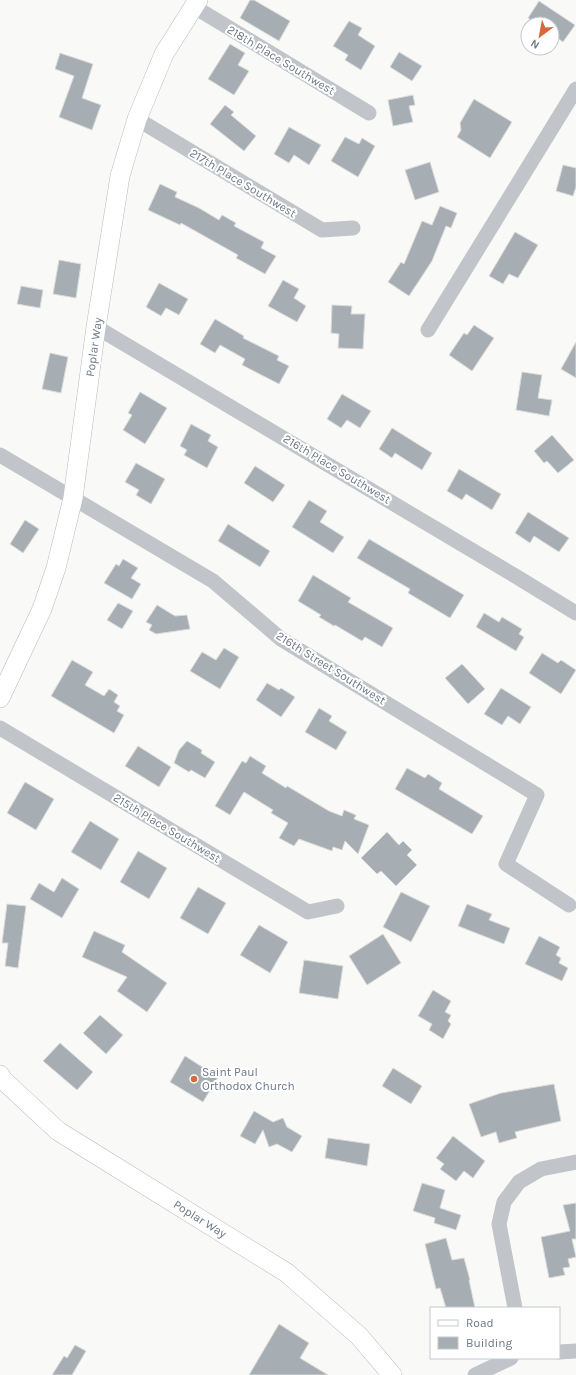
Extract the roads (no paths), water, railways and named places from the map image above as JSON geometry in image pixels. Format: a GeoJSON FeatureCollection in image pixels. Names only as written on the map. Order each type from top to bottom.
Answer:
{"type":"FeatureCollection","features":[{"type":"Feature","properties":{"kind":"main road","name":"Poplar Way"},"geometry":{"type":"LineString","coordinates":[[0,698],[42,609],[56,568],[73,498],[96,327],[120,176],[137,119],[164,54],[196,3]]}},
{"type":"Feature","properties":{"kind":"main road","name":"Poplar Way"},"geometry":{"type":"LineString","coordinates":[[0,1074],[2,1079],[58,1131],[287,1273],[359,1336],[392,1375]]}},
{"type":"Feature","properties":{"kind":"street","name":"218th Place Southwest"},"geometry":{"type":"LineString","coordinates":[[196,3],[370,113]]}},
{"type":"Feature","properties":{"kind":"street"},"geometry":{"type":"LineString","coordinates":[[428,330],[576,89]]}},
{"type":"Feature","properties":{"kind":"street","name":"217th Place Southwest"},"geometry":{"type":"LineString","coordinates":[[137,119],[322,230],[353,228]]}},
{"type":"Feature","properties":{"kind":"street","name":"216th Place Southwest"},"geometry":{"type":"LineString","coordinates":[[96,327],[576,613]]}},
{"type":"Feature","properties":{"kind":"street","name":"216th Street Southwest"},"geometry":{"type":"LineString","coordinates":[[0,455],[213,581],[281,639],[537,795],[506,864],[569,905]]}},
{"type":"Feature","properties":{"kind":"street","name":"215th Place Southwest"},"geometry":{"type":"LineString","coordinates":[[0,728],[308,912],[337,906]]}},
{"type":"Feature","properties":{"kind":"street"},"geometry":{"type":"LineString","coordinates":[[515,1307],[500,1224],[504,1202],[519,1182],[541,1169],[576,1162]]}},
{"type":"Feature","properties":{"kind":"street"},"geometry":{"type":"LineString","coordinates":[[560,1352],[576,1351]]}},
{"type":"Feature","properties":{"kind":"street"},"geometry":{"type":"LineString","coordinates":[[475,1375],[509,1359]]}},
{"type":"Feature","properties":{"kind":"place","name":"Saint Paul Orthodox Church"},"geometry":{"type":"Point","coordinates":[194,1079]}}]}
